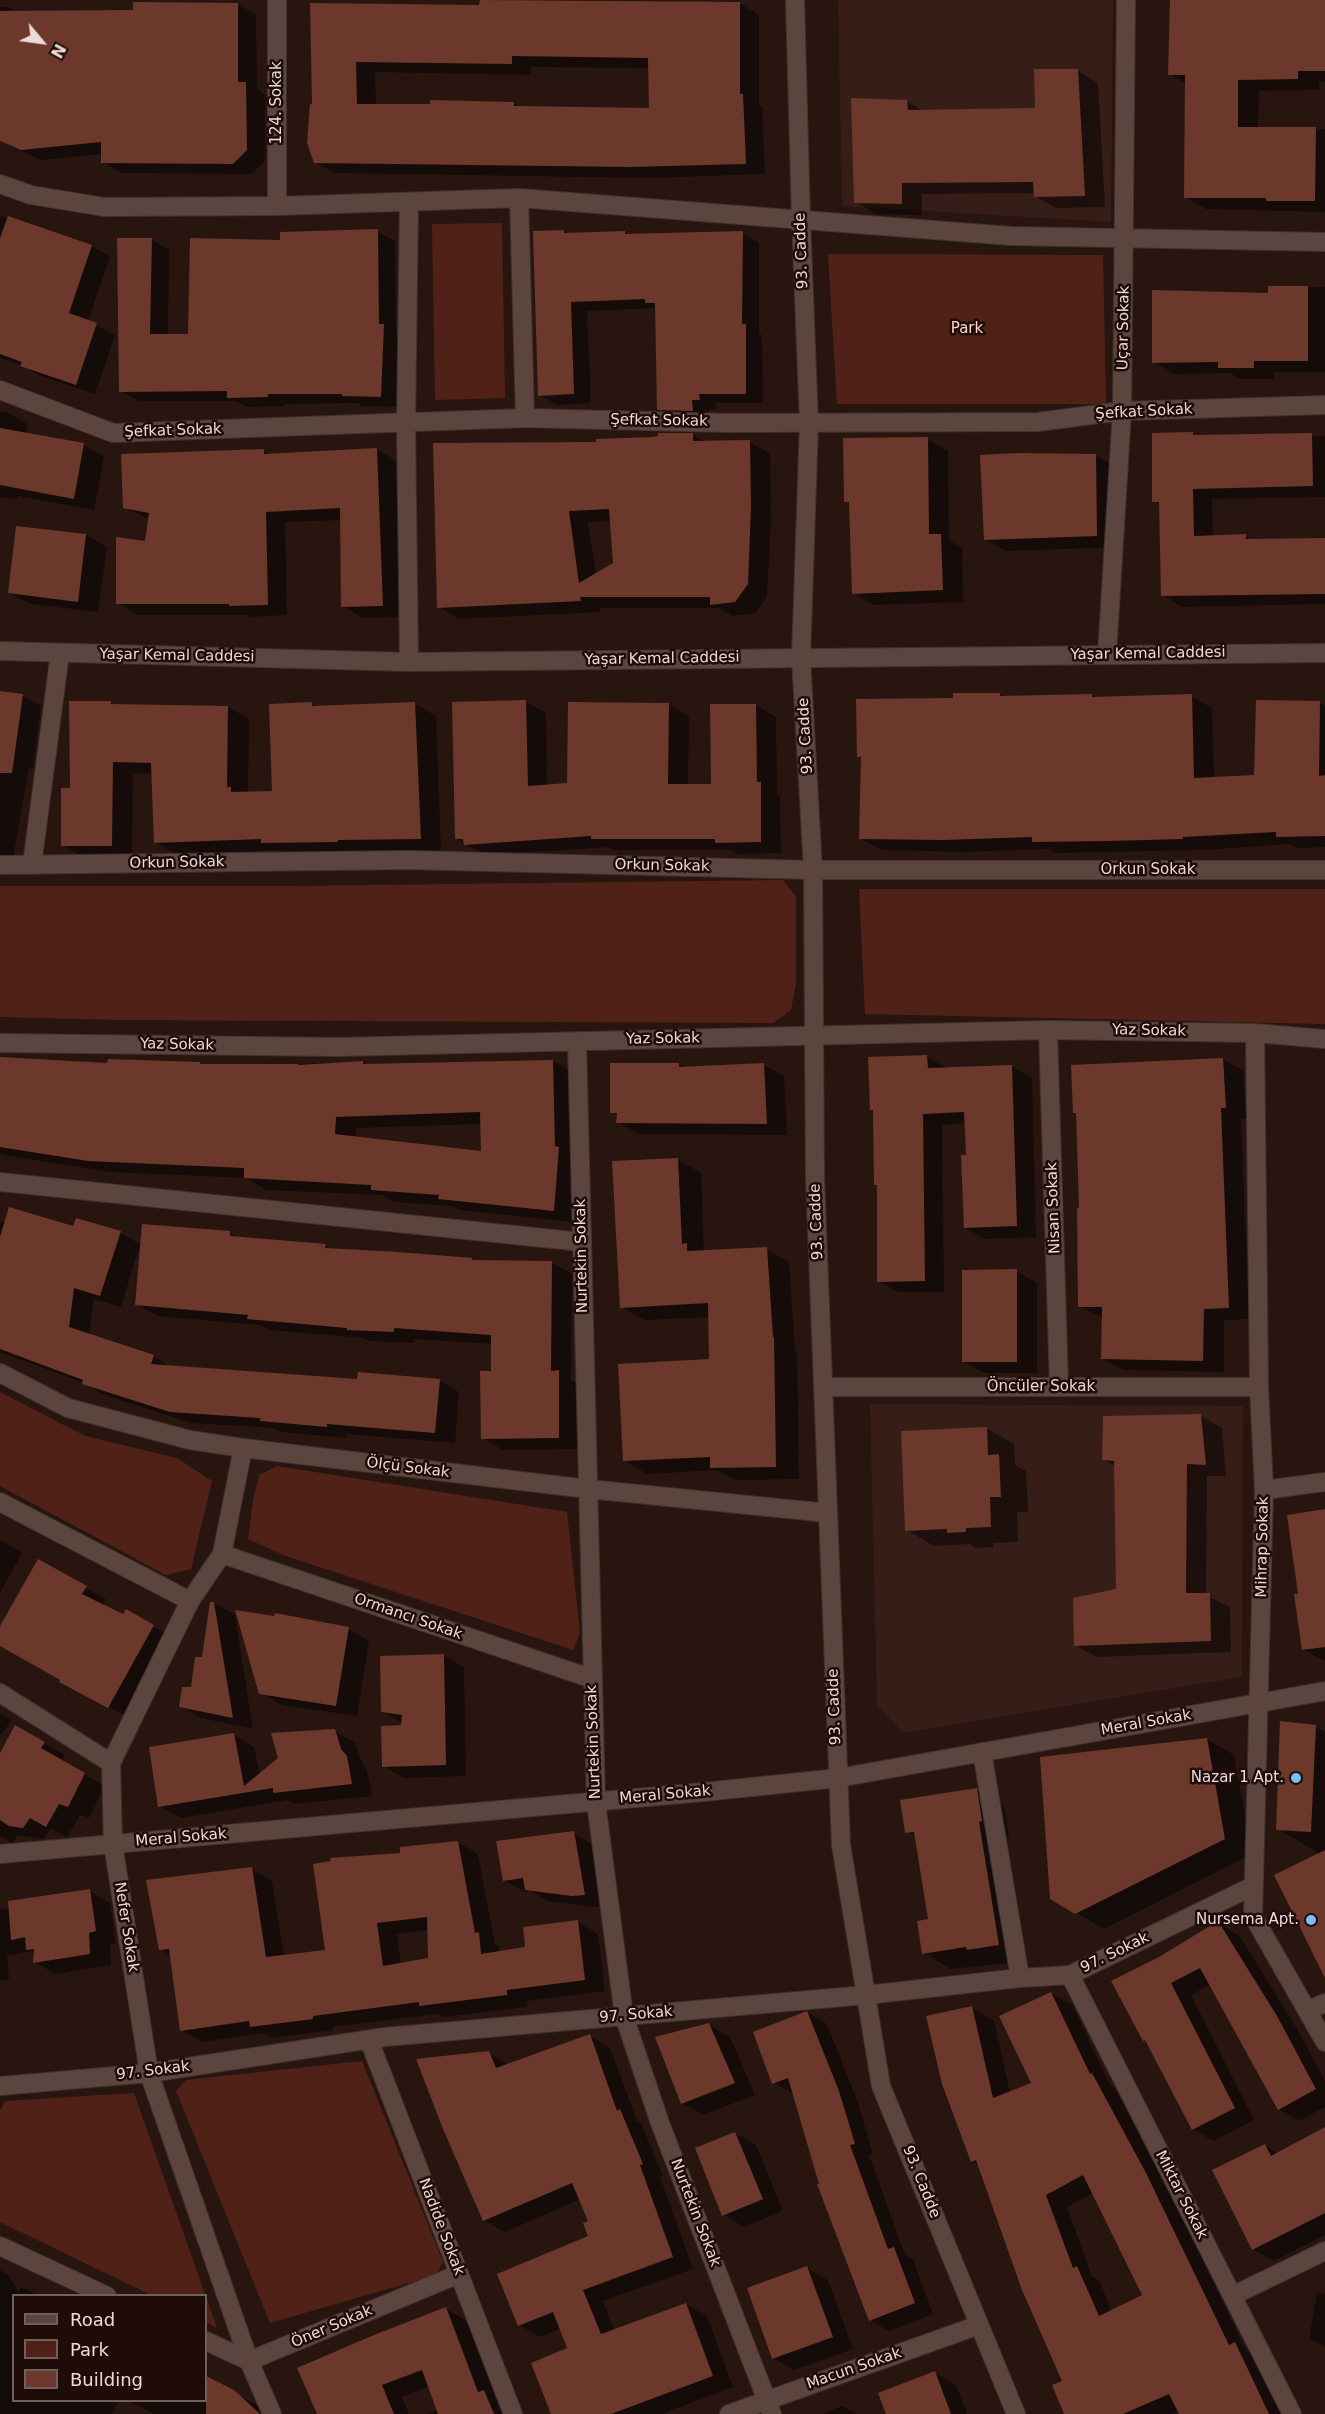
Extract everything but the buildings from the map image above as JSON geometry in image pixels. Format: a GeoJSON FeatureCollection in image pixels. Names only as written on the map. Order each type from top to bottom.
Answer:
{"type":"FeatureCollection","features":[{"type":"Feature","properties":{"kind":"street","name":"124. Sokak"},"geometry":{"type":"LineString","coordinates":[[277,0],[277,206]]}},
{"type":"Feature","properties":{"kind":"street","name":"93. Cadde"},"geometry":{"type":"LineString","coordinates":[[795,0],[809,423],[801,658],[813,870],[815,1178],[841,1845],[881,2086],[1016,2414]]}},
{"type":"Feature","properties":{"kind":"street","name":"Uçar Sokak"},"geometry":{"type":"LineString","coordinates":[[1107,655],[1122,411],[1126,0]]}},
{"type":"Feature","properties":{"kind":"street"},"geometry":{"type":"LineString","coordinates":[[0,184],[31,195],[104,207],[277,206],[519,198],[1011,236],[1325,242]]}},
{"type":"Feature","properties":{"kind":"street"},"geometry":{"type":"LineString","coordinates":[[519,198],[525,418]]}},
{"type":"Feature","properties":{"kind":"street"},"geometry":{"type":"LineString","coordinates":[[409,202],[406,424],[409,662]]}},
{"type":"Feature","properties":{"kind":"street","name":"Şefkat Sokak"},"geometry":{"type":"LineString","coordinates":[[0,390],[113,433],[525,418],[809,423],[1038,422],[1122,411],[1325,405]]}},
{"type":"Feature","properties":{"kind":"street","name":"Yaşar Kemal Caddesi"},"geometry":{"type":"LineString","coordinates":[[0,651],[409,662],[1325,653]]}},
{"type":"Feature","properties":{"kind":"street"},"geometry":{"type":"LineString","coordinates":[[32,865],[60,653]]}},
{"type":"Feature","properties":{"kind":"street","name":"Orkun Sokak"},"geometry":{"type":"LineString","coordinates":[[0,865],[409,860],[813,870],[1325,870]]}},
{"type":"Feature","properties":{"kind":"street","name":"Yaz Sokak"},"geometry":{"type":"LineString","coordinates":[[0,1044],[339,1047],[1048,1030],[1256,1033],[1325,1039]]}},
{"type":"Feature","properties":{"kind":"street","name":"Nisan Sokak"},"geometry":{"type":"LineString","coordinates":[[1048,1030],[1059,1387]]}},
{"type":"Feature","properties":{"kind":"street","name":"Mihrap Sokak"},"geometry":{"type":"LineString","coordinates":[[1256,1033],[1259,1387],[1264,1490],[1253,1916],[1325,2042]]}},
{"type":"Feature","properties":{"kind":"street","name":"Nurtekin Sokak"},"geometry":{"type":"LineString","coordinates":[[577,1041],[596,1802],[624,2016],[660,2123],[770,2407]]}},
{"type":"Feature","properties":{"kind":"street"},"geometry":{"type":"LineString","coordinates":[[0,1182],[582,1242]]}},
{"type":"Feature","properties":{"kind":"street","name":"Ölçü Sokak"},"geometry":{"type":"LineString","coordinates":[[0,1373],[68,1408],[190,1440],[588,1489],[828,1513]]}},
{"type":"Feature","properties":{"kind":"street","name":"Öncüler Sokak"},"geometry":{"type":"LineString","coordinates":[[823,1387],[1259,1387]]}},
{"type":"Feature","properties":{"kind":"street","name":"Nefer Sokak"},"geometry":{"type":"LineString","coordinates":[[243,1448],[222,1554],[190,1601],[111,1763],[113,1844],[149,2073],[249,2361],[272,2414]]}},
{"type":"Feature","properties":{"kind":"street"},"geometry":{"type":"LineString","coordinates":[[1264,1490],[1325,1482]]}},
{"type":"Feature","properties":{"kind":"street"},"geometry":{"type":"LineString","coordinates":[[0,1502],[190,1601]]}},
{"type":"Feature","properties":{"kind":"street","name":"Ormancı Sokak"},"geometry":{"type":"LineString","coordinates":[[222,1554],[593,1679]]}},
{"type":"Feature","properties":{"kind":"street","name":"Meral Sokak"},"geometry":{"type":"LineString","coordinates":[[0,1854],[596,1802],[838,1778],[1325,1691]]}},
{"type":"Feature","properties":{"kind":"street"},"geometry":{"type":"LineString","coordinates":[[0,1693],[111,1763]]}},
{"type":"Feature","properties":{"kind":"street"},"geometry":{"type":"LineString","coordinates":[[982,1752],[1020,1978]]}},
{"type":"Feature","properties":{"kind":"street","name":"97. Sokak"},"geometry":{"type":"LineString","coordinates":[[0,2086],[149,2073],[385,2037],[1070,1975],[1253,1886]]}},
{"type":"Feature","properties":{"kind":"street","name":"Miktar Sokak"},"geometry":{"type":"LineString","coordinates":[[1070,1975],[1292,2414]]}},
{"type":"Feature","properties":{"kind":"street"},"geometry":{"type":"LineString","coordinates":[[1307,2011],[1325,2003]]}},
{"type":"Feature","properties":{"kind":"street","name":"Nadide Sokak"},"geometry":{"type":"LineString","coordinates":[[369,2040],[513,2414]]}},
{"type":"Feature","properties":{"kind":"street"},"geometry":{"type":"LineString","coordinates":[[0,2246],[105,2294]]}},
{"type":"Feature","properties":{"kind":"street"},"geometry":{"type":"LineString","coordinates":[[1232,2296],[1325,2251]]}},
{"type":"Feature","properties":{"kind":"street","name":"Öner Sokak"},"geometry":{"type":"LineString","coordinates":[[249,2361],[459,2274]]}},
{"type":"Feature","properties":{"kind":"street","name":"Macun Sokak"},"geometry":{"type":"LineString","coordinates":[[729,2414],[770,2407],[980,2325]]}},
{"type":"Feature","properties":{"kind":"street"},"geometry":{"type":"LineString","coordinates":[[207,2341],[249,2361]]}},
{"type":"Feature","properties":{"kind":"shaded area"},"geometry":{"type":"Polygon","coordinates":[[[838,0],[1113,0],[1111,222],[842,206],[838,0]]]}},
{"type":"Feature","properties":{"kind":"shaded area"},"geometry":{"type":"Polygon","coordinates":[[[870,1404],[1243,1406],[1242,1677],[904,1733],[877,1705],[870,1404]]]}},
{"type":"Feature","properties":{"kind":"green space"},"geometry":{"type":"Polygon","coordinates":[[[502,223],[505,398],[435,400],[432,224],[502,223]]]}},
{"type":"Feature","properties":{"kind":"green space","name":"Park"},"geometry":{"type":"Polygon","coordinates":[[[828,254],[1103,255],[1106,404],[837,404],[828,254]]]}},
{"type":"Feature","properties":{"kind":"green space"},"geometry":{"type":"Polygon","coordinates":[[[783,880],[796,897],[796,983],[791,1010],[773,1023],[121,1020],[0,1017],[0,886],[292,886],[783,880]]]}},
{"type":"Feature","properties":{"kind":"green space"},"geometry":{"type":"Polygon","coordinates":[[[859,889],[1325,889],[1325,1024],[865,1014],[859,889]]]}},
{"type":"Feature","properties":{"kind":"green space"},"geometry":{"type":"Polygon","coordinates":[[[0,1392],[85,1436],[177,1458],[212,1481],[191,1569],[166,1575],[0,1486],[0,1392]]]}},
{"type":"Feature","properties":{"kind":"green space"},"geometry":{"type":"Polygon","coordinates":[[[277,1466],[567,1512],[580,1633],[573,1650],[283,1555],[248,1539],[259,1475],[277,1466]]]}},
{"type":"Feature","properties":{"kind":"green space"},"geometry":{"type":"Polygon","coordinates":[[[362,2061],[443,2262],[436,2275],[270,2323],[176,2091],[186,2080],[362,2061]]]}},
{"type":"Feature","properties":{"kind":"green space"},"geometry":{"type":"Polygon","coordinates":[[[134,2093],[205,2294],[149,2294],[0,2222],[0,2111],[5,2101],[134,2093]]]}},
{"type":"Feature","properties":{"kind":"green space"},"geometry":{"type":"Polygon","coordinates":[[[207,2300],[217,2328],[207,2323],[207,2300]]]}},
{"type":"Feature","properties":{"kind":"place","name":"Nazar 1 Apt."},"geometry":{"type":"Point","coordinates":[1296,1778]}},
{"type":"Feature","properties":{"kind":"place","name":"Nursema Apt."},"geometry":{"type":"Point","coordinates":[1311,1920]}}]}
